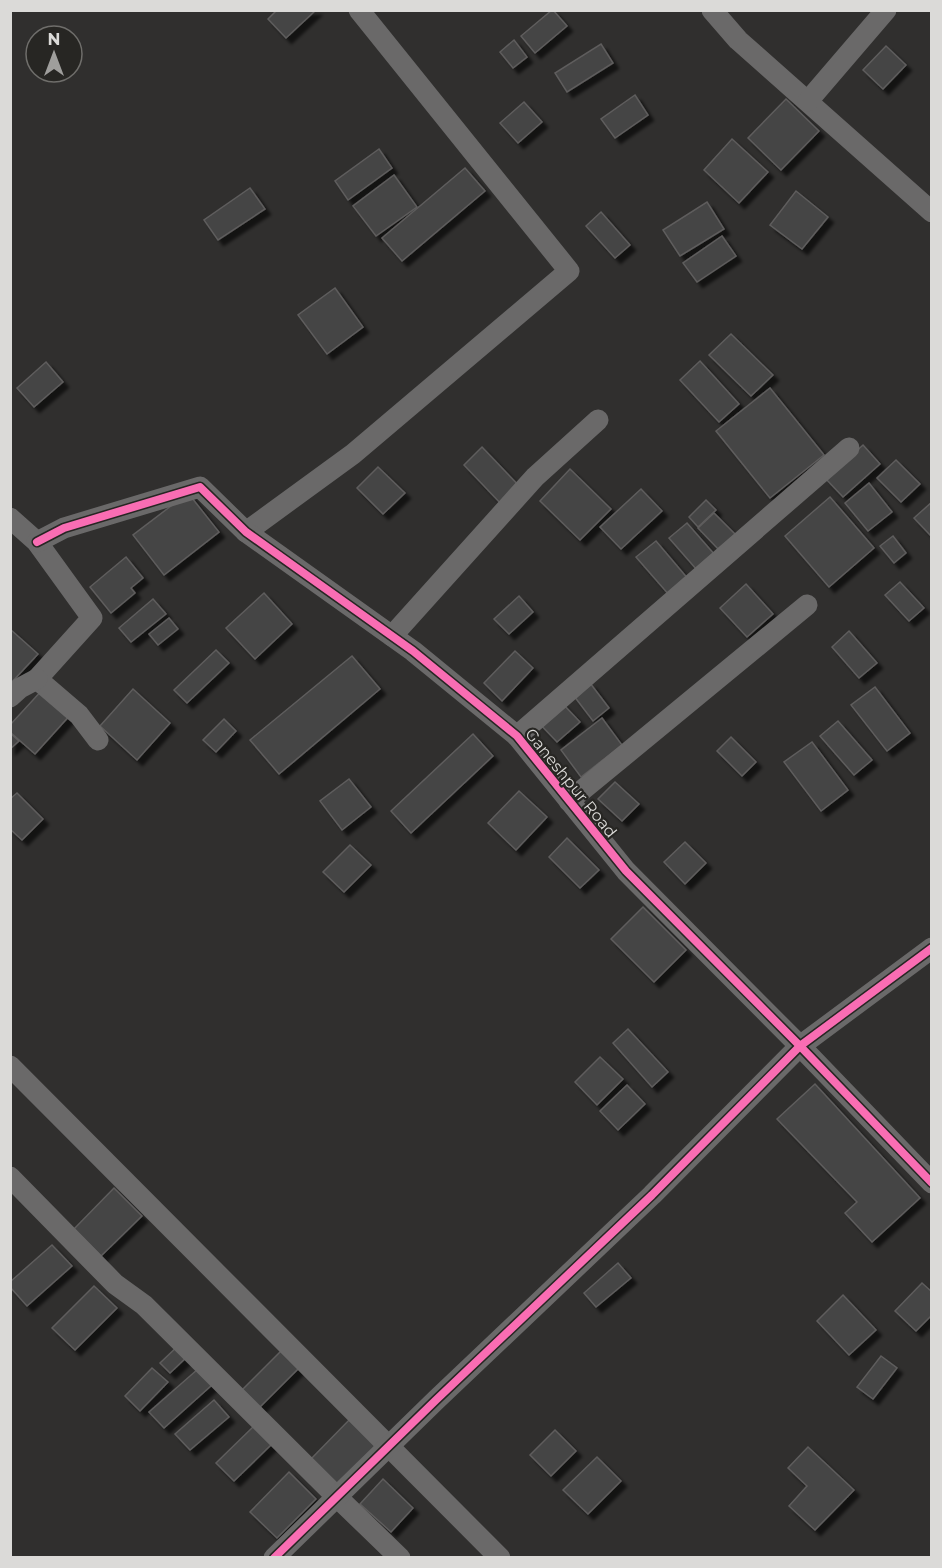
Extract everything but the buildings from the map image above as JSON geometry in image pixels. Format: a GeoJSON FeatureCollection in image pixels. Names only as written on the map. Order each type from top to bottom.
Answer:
{"type":"FeatureCollection","features":[{"type":"Feature","properties":{"kind":"street"},"geometry":{"type":"LineString","coordinates":[[246,532],[354,454],[569,271],[359,10]]}},
{"type":"Feature","properties":{"kind":"street"},"geometry":{"type":"LineString","coordinates":[[712,10],[738,40],[932,212]]}},
{"type":"Feature","properties":{"kind":"street"},"geometry":{"type":"LineString","coordinates":[[808,101],[886,10]]}},
{"type":"Feature","properties":{"kind":"street"},"geometry":{"type":"LineString","coordinates":[[392,636],[535,477],[598,420]]}},
{"type":"Feature","properties":{"kind":"street"},"geometry":{"type":"LineString","coordinates":[[516,736],[849,448]]}},
{"type":"Feature","properties":{"kind":"street","name":"Ganeshpur Road"},"geometry":{"type":"LineString","coordinates":[[37,542],[64,528],[200,487],[246,532],[413,651],[516,736],[626,871],[932,1183]]}},
{"type":"Feature","properties":{"kind":"street"},"geometry":{"type":"LineString","coordinates":[[10,518],[37,542],[92,618],[37,679],[20,688],[10,697]]}},
{"type":"Feature","properties":{"kind":"street"},"geometry":{"type":"LineString","coordinates":[[569,801],[807,605]]}},
{"type":"Feature","properties":{"kind":"street"},"geometry":{"type":"LineString","coordinates":[[37,679],[79,715],[98,740]]}},
{"type":"Feature","properties":{"kind":"street"},"geometry":{"type":"LineString","coordinates":[[274,1557],[652,1195],[800,1046],[932,948]]}},
{"type":"Feature","properties":{"kind":"street"},"geometry":{"type":"LineString","coordinates":[[10,1066],[500,1557]]}},
{"type":"Feature","properties":{"kind":"street"},"geometry":{"type":"LineString","coordinates":[[10,1177],[115,1284],[144,1305],[400,1557]]}},
{"type":"Feature","properties":{"kind":"cycle path"},"geometry":{"type":"LineString","coordinates":[[37,542],[64,528],[200,487],[246,532],[413,651],[517,736],[626,871],[932,1183]]}},
{"type":"Feature","properties":{"kind":"cycle path"},"geometry":{"type":"LineString","coordinates":[[274,1558],[652,1195],[800,1046],[932,948]]}}]}
